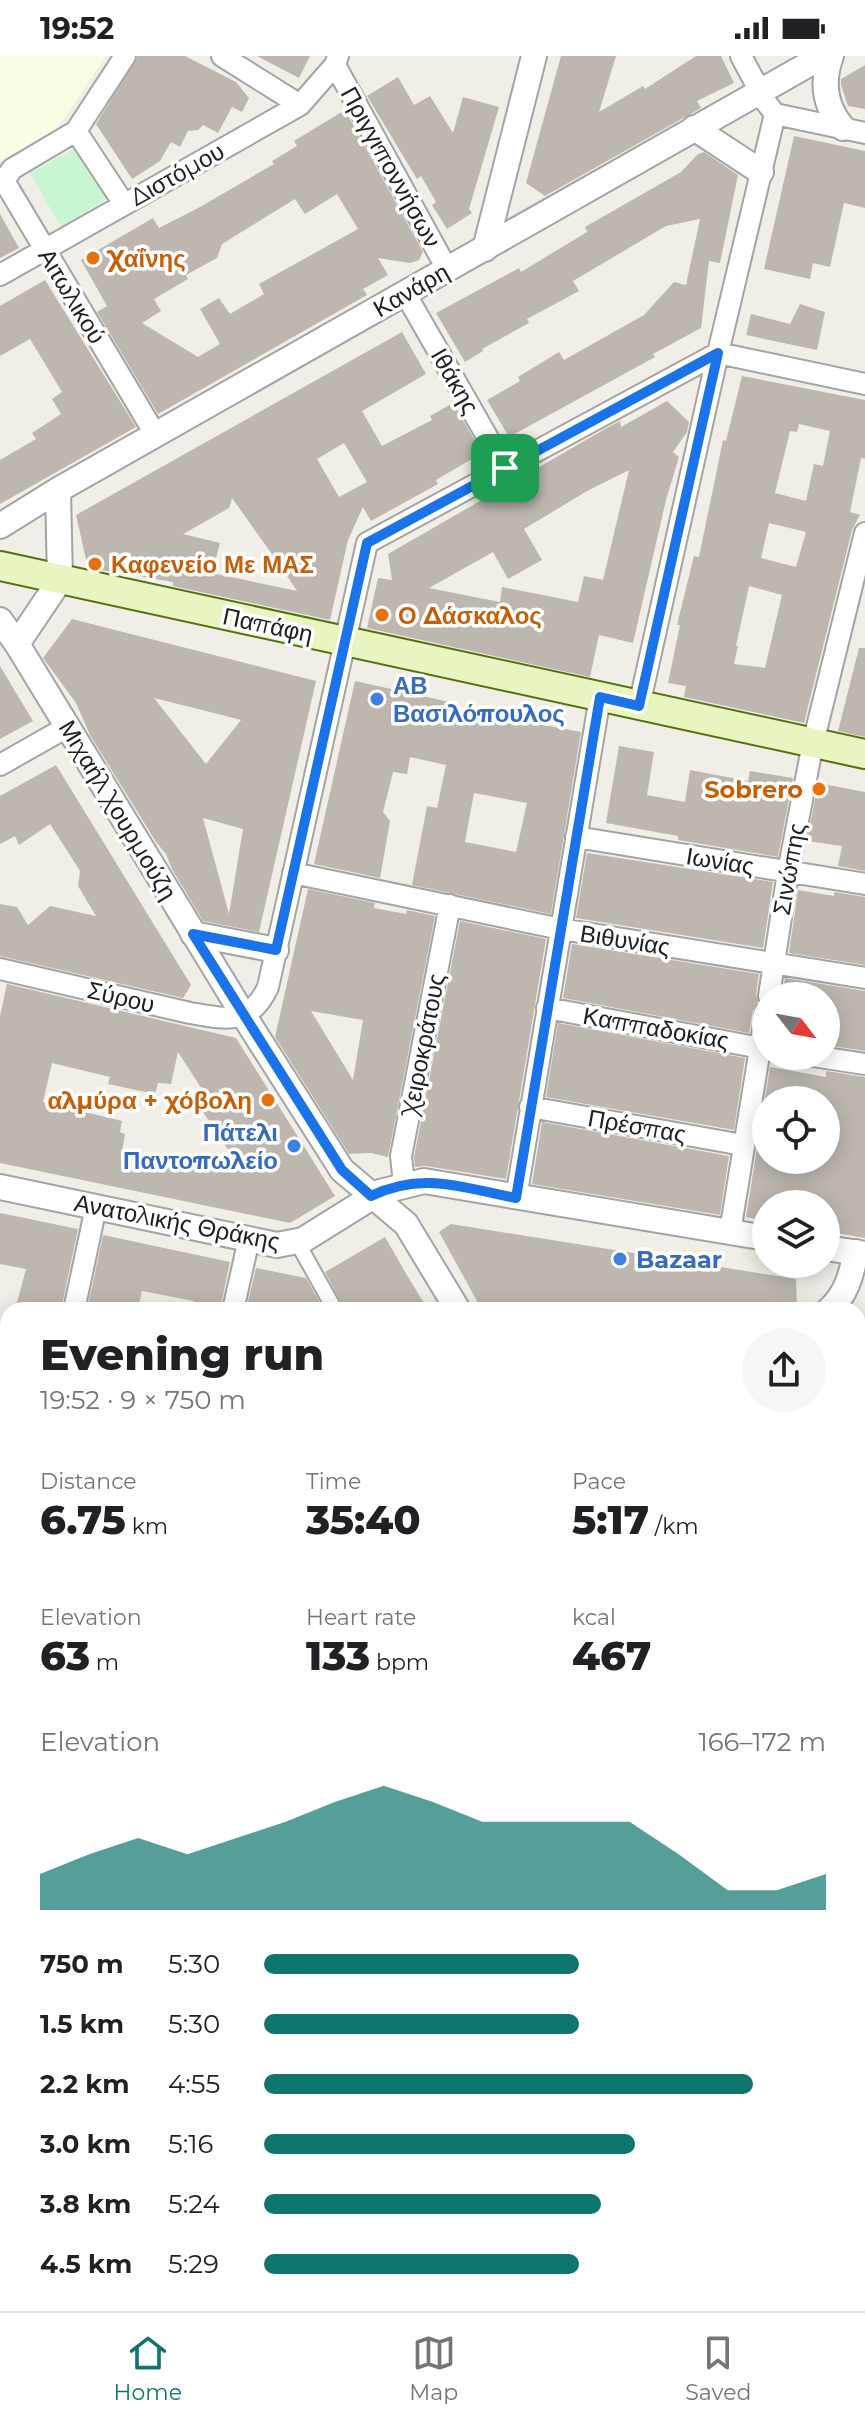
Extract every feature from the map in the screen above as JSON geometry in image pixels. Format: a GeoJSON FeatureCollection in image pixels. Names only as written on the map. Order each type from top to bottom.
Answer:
{"type":"FeatureCollection","features":[{"type":"Feature","properties":{"kind":"main road","name":"Παπάφη"},"geometry":{"type":"LineString","coordinates":[[0,566],[865,754]]}},
{"type":"Feature","properties":{"kind":"street"},"geometry":{"type":"LineString","coordinates":[[10,175],[76,131],[125,56]]}},
{"type":"Feature","properties":{"kind":"street"},"geometry":{"type":"LineString","coordinates":[[222,56],[300,105]]}},
{"type":"Feature","properties":{"kind":"street"},"geometry":{"type":"LineString","coordinates":[[485,249],[534,56]]}},
{"type":"Feature","properties":{"kind":"street"},"geometry":{"type":"LineString","coordinates":[[741,56],[775,114],[854,131]]}},
{"type":"Feature","properties":{"kind":"street","name":"Κανάρη"},"geometry":{"type":"LineString","coordinates":[[0,526],[155,434],[823,56]]}},
{"type":"Feature","properties":{"kind":"street"},"geometry":{"type":"LineString","coordinates":[[831,56],[825,79],[826,96],[831,110],[854,131]]}},
{"type":"Feature","properties":{"kind":"street","name":"Διστόμου"},"geometry":{"type":"LineString","coordinates":[[0,275],[300,105],[336,60]]}},
{"type":"Feature","properties":{"kind":"street","name":"Πριγγιποννήσων"},"geometry":{"type":"LineString","coordinates":[[336,60],[447,269]]}},
{"type":"Feature","properties":{"kind":"street"},"geometry":{"type":"LineString","coordinates":[[639,706],[775,114]]}},
{"type":"Feature","properties":{"kind":"street"},"geometry":{"type":"LineString","coordinates":[[694,128],[761,172]]}},
{"type":"Feature","properties":{"kind":"street"},"geometry":{"type":"LineString","coordinates":[[76,131],[124,204]]}},
{"type":"Feature","properties":{"kind":"street","name":"Αιτωλικού"},"geometry":{"type":"LineString","coordinates":[[10,175],[44,250],[155,434]]}},
{"type":"Feature","properties":{"kind":"street","name":"Ιθάκης"},"geometry":{"type":"LineString","coordinates":[[405,293],[505,468]]}},
{"type":"Feature","properties":{"kind":"street"},"geometry":{"type":"LineString","coordinates":[[244,1016],[255,1008],[266,991],[367,543],[718,353],[865,384]]}},
{"type":"Feature","properties":{"kind":"street"},"geometry":{"type":"LineString","coordinates":[[17,644],[60,580],[58,490]]}},
{"type":"Feature","properties":{"kind":"street","name":"Σινώπης"},"geometry":{"type":"LineString","coordinates":[[771,982],[788,872],[813,743],[865,533]]}},
{"type":"Feature","properties":{"kind":"street","name":"Μιχαήλ Χουρμούζη"},"geometry":{"type":"LineString","coordinates":[[0,620],[342,1170],[410,1229],[453,1302]]}},
{"type":"Feature","properties":{"kind":"street"},"geometry":{"type":"LineString","coordinates":[[516,1198],[600,697]]}},
{"type":"Feature","properties":{"kind":"street"},"geometry":{"type":"LineString","coordinates":[[0,765],[67,727]]}},
{"type":"Feature","properties":{"kind":"street","name":"Ιωνίας"},"geometry":{"type":"LineString","coordinates":[[576,837],[865,884]]}},
{"type":"Feature","properties":{"kind":"street","name":"Βιθυνίας"},"geometry":{"type":"LineString","coordinates":[[293,873],[561,929],[865,978]]}},
{"type":"Feature","properties":{"kind":"street","name":"Χειροκράτους"},"geometry":{"type":"LineString","coordinates":[[404,1184],[401,1156],[450,905]]}},
{"type":"Feature","properties":{"kind":"street"},"geometry":{"type":"LineString","coordinates":[[193,934],[276,950]]}},
{"type":"Feature","properties":{"kind":"street","name":"Σύρου"},"geometry":{"type":"LineString","coordinates":[[0,969],[190,1013],[244,1016]]}},
{"type":"Feature","properties":{"kind":"street","name":"Καππαδοκίας"},"geometry":{"type":"LineString","coordinates":[[547,1008],[752,1046]]}},
{"type":"Feature","properties":{"kind":"street"},"geometry":{"type":"LineString","coordinates":[[840,1060],[865,1064]]}},
{"type":"Feature","properties":{"kind":"street"},"geometry":{"type":"LineString","coordinates":[[730,1232],[758,1070]]}},
{"type":"Feature","properties":{"kind":"street","name":"Πρέσπας"},"geometry":{"type":"LineString","coordinates":[[530,1107],[743,1145]]}},
{"type":"Feature","properties":{"kind":"street","name":"Ανατολικής Θράκης"},"geometry":{"type":"LineString","coordinates":[[0,1187],[277,1245],[297,1242],[371,1196],[404,1184],[433,1182],[752,1236]]}},
{"type":"Feature","properties":{"kind":"street"},"geometry":{"type":"LineString","coordinates":[[76,1302],[96,1207]]}},
{"type":"Feature","properties":{"kind":"street"},"geometry":{"type":"LineString","coordinates":[[235,1302],[249,1239]]}},
{"type":"Feature","properties":{"kind":"street"},"geometry":{"type":"LineString","coordinates":[[297,1242],[331,1302]]}},
{"type":"Feature","properties":{"kind":"street"},"geometry":{"type":"LineString","coordinates":[[836,1302],[849,1283],[861,1253],[840,1250]]}},
{"type":"Feature","properties":{"kind":"shaded area"},"geometry":{"type":"Polygon","coordinates":[[[0,56],[106,56],[57,129],[0,161],[0,56]]]}},
{"type":"Feature","properties":{"kind":"green space"},"geometry":{"type":"Polygon","coordinates":[[[76,148],[108,198],[61,227],[30,173],[76,148]]]}},
{"type":"Feature","properties":{"kind":"building"},"geometry":{"type":"Polygon","coordinates":[[[138,56],[185,56],[236,82],[249,98],[242,112],[232,107],[218,133],[203,125],[198,130],[188,131],[180,147],[171,142],[160,161],[132,179],[96,124],[138,56]]]}},
{"type":"Feature","properties":{"kind":"building"},"geometry":{"type":"Polygon","coordinates":[[[257,56],[310,56],[299,78],[257,56]]]}},
{"type":"Feature","properties":{"kind":"building"},"geometry":{"type":"Polygon","coordinates":[[[561,56],[616,56],[599,112],[643,86],[645,89],[696,56],[721,56],[734,83],[697,101],[701,108],[545,196],[526,183],[561,56]]]}},
{"type":"Feature","properties":{"kind":"building"},"geometry":{"type":"Polygon","coordinates":[[[865,65],[865,109],[848,106],[841,79],[865,65]]]}},
{"type":"Feature","properties":{"kind":"building"},"geometry":{"type":"Polygon","coordinates":[[[398,77],[414,105],[430,96],[453,133],[463,97],[499,107],[469,209],[472,213],[447,229],[432,205],[436,202],[421,176],[417,179],[367,96],[398,77]]]}},
{"type":"Feature","properties":{"kind":"building"},"geometry":{"type":"Polygon","coordinates":[[[345,110],[423,252],[419,260],[410,263],[378,258],[388,275],[363,289],[367,295],[158,414],[97,312],[107,306],[81,260],[153,218],[159,228],[200,207],[274,164],[272,161],[297,146],[294,141],[345,110]],[[337,194],[305,214],[295,199],[222,244],[217,258],[186,275],[188,279],[154,299],[161,311],[142,323],[198,357],[220,344],[200,309],[219,298],[230,314],[264,294],[259,284],[358,229],[337,194]]]}},
{"type":"Feature","properties":{"kind":"building"},"geometry":{"type":"Polygon","coordinates":[[[794,136],[865,151],[865,208],[844,203],[830,267],[813,263],[810,279],[764,269],[794,136]]]}},
{"type":"Feature","properties":{"kind":"building"},"geometry":{"type":"Polygon","coordinates":[[[704,152],[738,175],[720,263],[709,261],[701,328],[653,354],[655,357],[509,437],[487,400],[520,381],[518,377],[559,352],[564,360],[644,315],[674,282],[686,285],[700,219],[666,226],[573,281],[579,291],[527,319],[529,323],[465,362],[436,313],[519,268],[521,272],[587,232],[585,227],[681,172],[698,154],[704,152]]]}},
{"type":"Feature","properties":{"kind":"building"},"geometry":{"type":"Polygon","coordinates":[[[0,214],[19,248],[0,258],[0,214]]]}},
{"type":"Feature","properties":{"kind":"building"},"geometry":{"type":"Polygon","coordinates":[[[45,280],[136,427],[0,504],[0,460],[36,439],[32,433],[61,414],[52,399],[62,392],[30,339],[0,356],[0,306],[45,280]]]}},
{"type":"Feature","properties":{"kind":"building"},"geometry":{"type":"Polygon","coordinates":[[[800,304],[825,312],[817,350],[746,335],[751,314],[790,324],[800,304]]]}},
{"type":"Feature","properties":{"kind":"building"},"geometry":{"type":"Polygon","coordinates":[[[402,332],[426,374],[362,411],[382,446],[432,420],[430,416],[453,403],[482,453],[436,480],[438,484],[371,521],[363,507],[348,540],[330,620],[173,586],[173,582],[88,568],[76,515],[402,332]],[[344,443],[317,459],[339,497],[367,482],[344,443]],[[232,498],[229,508],[183,534],[220,543],[212,573],[297,591],[284,571],[232,498]]]}},
{"type":"Feature","properties":{"kind":"building"},"geometry":{"type":"Polygon","coordinates":[[[742,376],[865,400],[865,459],[861,458],[850,512],[860,515],[852,530],[804,723],[684,697],[686,686],[668,683],[680,625],[677,625],[694,556],[699,557],[723,440],[726,441],[742,376]],[[799,424],[797,432],[790,431],[775,493],[806,501],[814,464],[823,466],[830,431],[799,424]],[[769,523],[761,558],[796,567],[806,532],[769,523]],[[749,586],[734,664],[765,668],[782,595],[749,586]]]}},
{"type":"Feature","properties":{"kind":"building"},"geometry":{"type":"Polygon","coordinates":[[[667,401],[689,422],[687,432],[673,452],[679,457],[633,643],[599,635],[590,677],[367,628],[378,578],[392,580],[388,554],[620,421],[621,427],[667,401]],[[629,470],[524,529],[542,560],[508,579],[493,552],[429,588],[500,602],[502,587],[578,602],[584,576],[603,580],[629,470]]]}},
{"type":"Feature","properties":{"kind":"building"},"geometry":{"type":"Polygon","coordinates":[[[72,619],[316,681],[259,932],[203,921],[166,854],[90,735],[76,703],[43,658],[72,619]],[[154,698],[206,764],[241,720],[210,712],[154,698]],[[203,818],[229,914],[243,829],[203,818]]]}},
{"type":"Feature","properties":{"kind":"building"},"geometry":{"type":"Polygon","coordinates":[[[859,648],[865,648],[865,737],[838,731],[859,648]]]}},
{"type":"Feature","properties":{"kind":"building"},"geometry":{"type":"Polygon","coordinates":[[[0,666],[33,721],[0,739],[0,666]]]}},
{"type":"Feature","properties":{"kind":"building"},"geometry":{"type":"Polygon","coordinates":[[[355,681],[454,703],[453,708],[581,732],[551,914],[412,885],[427,806],[437,808],[446,765],[410,757],[407,774],[393,772],[383,812],[390,821],[380,878],[314,864],[355,681]],[[474,793],[465,842],[516,852],[527,803],[474,793]]]}},
{"type":"Feature","properties":{"kind":"building"},"geometry":{"type":"Polygon","coordinates":[[[619,746],[654,752],[647,795],[685,802],[690,770],[748,781],[750,771],[793,778],[778,857],[678,840],[678,836],[606,823],[619,746]]]}},
{"type":"Feature","properties":{"kind":"building"},"geometry":{"type":"Polygon","coordinates":[[[56,765],[191,985],[183,998],[0,956],[0,904],[17,907],[28,925],[50,906],[96,916],[78,886],[80,871],[50,824],[19,845],[15,836],[0,844],[0,796],[56,765]]]}},
{"type":"Feature","properties":{"kind":"building"},"geometry":{"type":"Polygon","coordinates":[[[818,783],[865,792],[865,871],[838,866],[842,846],[807,841],[818,783]]]}},
{"type":"Feature","properties":{"kind":"building"},"geometry":{"type":"Polygon","coordinates":[[[587,853],[773,882],[763,948],[576,918],[587,853]]]}},
{"type":"Feature","properties":{"kind":"building"},"geometry":{"type":"Polygon","coordinates":[[[308,889],[375,903],[374,908],[435,916],[388,1157],[371,1153],[349,1154],[275,1037],[308,889]],[[311,1011],[353,1080],[363,1020],[311,1011]]]}},
{"type":"Feature","properties":{"kind":"building"},"geometry":{"type":"Polygon","coordinates":[[[798,890],[865,897],[865,965],[789,953],[798,890]]]}},
{"type":"Feature","properties":{"kind":"building"},"geometry":{"type":"Polygon","coordinates":[[[460,921],[546,939],[506,1179],[426,1166],[415,1167],[414,1157],[460,921]]]}},
{"type":"Feature","properties":{"kind":"building"},"geometry":{"type":"Polygon","coordinates":[[[572,944],[759,974],[758,982],[752,982],[749,1033],[563,998],[572,944]]]}},
{"type":"Feature","properties":{"kind":"building"},"geometry":{"type":"Polygon","coordinates":[[[785,978],[810,982],[784,982],[785,978]]]}},
{"type":"Feature","properties":{"kind":"building"},"geometry":{"type":"Polygon","coordinates":[[[7,984],[236,1038],[335,1196],[290,1223],[0,1163],[0,1016],[7,984]],[[178,1052],[171,1084],[158,1083],[155,1094],[108,1084],[110,1077],[52,1063],[43,1102],[122,1121],[120,1132],[125,1134],[122,1152],[207,1165],[209,1155],[235,1160],[197,1103],[207,1097],[178,1052]]]}},
{"type":"Feature","properties":{"kind":"building"},"geometry":{"type":"Polygon","coordinates":[[[840,987],[865,991],[865,1051],[840,1047],[840,987]]]}},
{"type":"Feature","properties":{"kind":"building"},"geometry":{"type":"Polygon","coordinates":[[[558,1023],[745,1058],[734,1130],[546,1097],[558,1023]]]}},
{"type":"Feature","properties":{"kind":"building"},"geometry":{"type":"Polygon","coordinates":[[[770,1070],[826,1077],[826,1071],[865,1077],[865,1238],[840,1234],[840,1190],[752,1190],[752,1218],[746,1217],[753,1174],[840,1174],[840,1086],[767,1086],[770,1070]]]}},
{"type":"Feature","properties":{"kind":"building"},"geometry":{"type":"Polygon","coordinates":[[[542,1122],[729,1156],[720,1215],[532,1184],[542,1122]]]}},
{"type":"Feature","properties":{"kind":"building"},"geometry":{"type":"Polygon","coordinates":[[[0,1213],[78,1229],[63,1302],[17,1302],[26,1269],[0,1264],[0,1213]]]}},
{"type":"Feature","properties":{"kind":"building"},"geometry":{"type":"Polygon","coordinates":[[[451,1224],[752,1272],[752,1278],[796,1279],[797,1302],[478,1302],[439,1232],[451,1224]]]}},
{"type":"Feature","properties":{"kind":"building"},"geometry":{"type":"Polygon","coordinates":[[[103,1235],[230,1262],[222,1302],[194,1302],[142,1291],[140,1302],[89,1302],[103,1235]]]}},
{"type":"Feature","properties":{"kind":"building"},"geometry":{"type":"Polygon","coordinates":[[[385,1237],[423,1302],[341,1302],[325,1272],[385,1237]]]}},
{"type":"Feature","properties":{"kind":"building"},"geometry":{"type":"Polygon","coordinates":[[[256,1268],[306,1278],[320,1302],[248,1302],[256,1268]]]}},
{"type":"Feature","properties":{"kind":"place","name":"Χαΐνης"},"geometry":{"type":"Point","coordinates":[93,258]}},
{"type":"Feature","properties":{"kind":"place","name":"Καφενείο Με ΜΑΣ"},"geometry":{"type":"Point","coordinates":[95,564]}},
{"type":"Feature","properties":{"kind":"place","name":"Ο Δάσκαλος"},"geometry":{"type":"Point","coordinates":[382,615]}},
{"type":"Feature","properties":{"kind":"place","name":"ΑΒ Βασιλόπουλος"},"geometry":{"type":"Point","coordinates":[377,699]}},
{"type":"Feature","properties":{"kind":"place","name":"Sobrero"},"geometry":{"type":"Point","coordinates":[819,789]}},
{"type":"Feature","properties":{"kind":"place","name":"αλμύρα + χόβολη"},"geometry":{"type":"Point","coordinates":[268,1100]}},
{"type":"Feature","properties":{"kind":"place","name":"Πάτελι Παντοπωλείο"},"geometry":{"type":"Point","coordinates":[294,1146]}},
{"type":"Feature","properties":{"kind":"place","name":"Bazaar"},"geometry":{"type":"Point","coordinates":[620,1259]}},
{"type":"Feature","properties":{"kind":"route"},"geometry":{"type":"LineString","coordinates":[[718,353],[639,706],[600,697],[516,1198],[424,1181],[371,1196],[345,1175],[193,934],[276,950],[367,543],[505,468],[718,353]]}}]}
